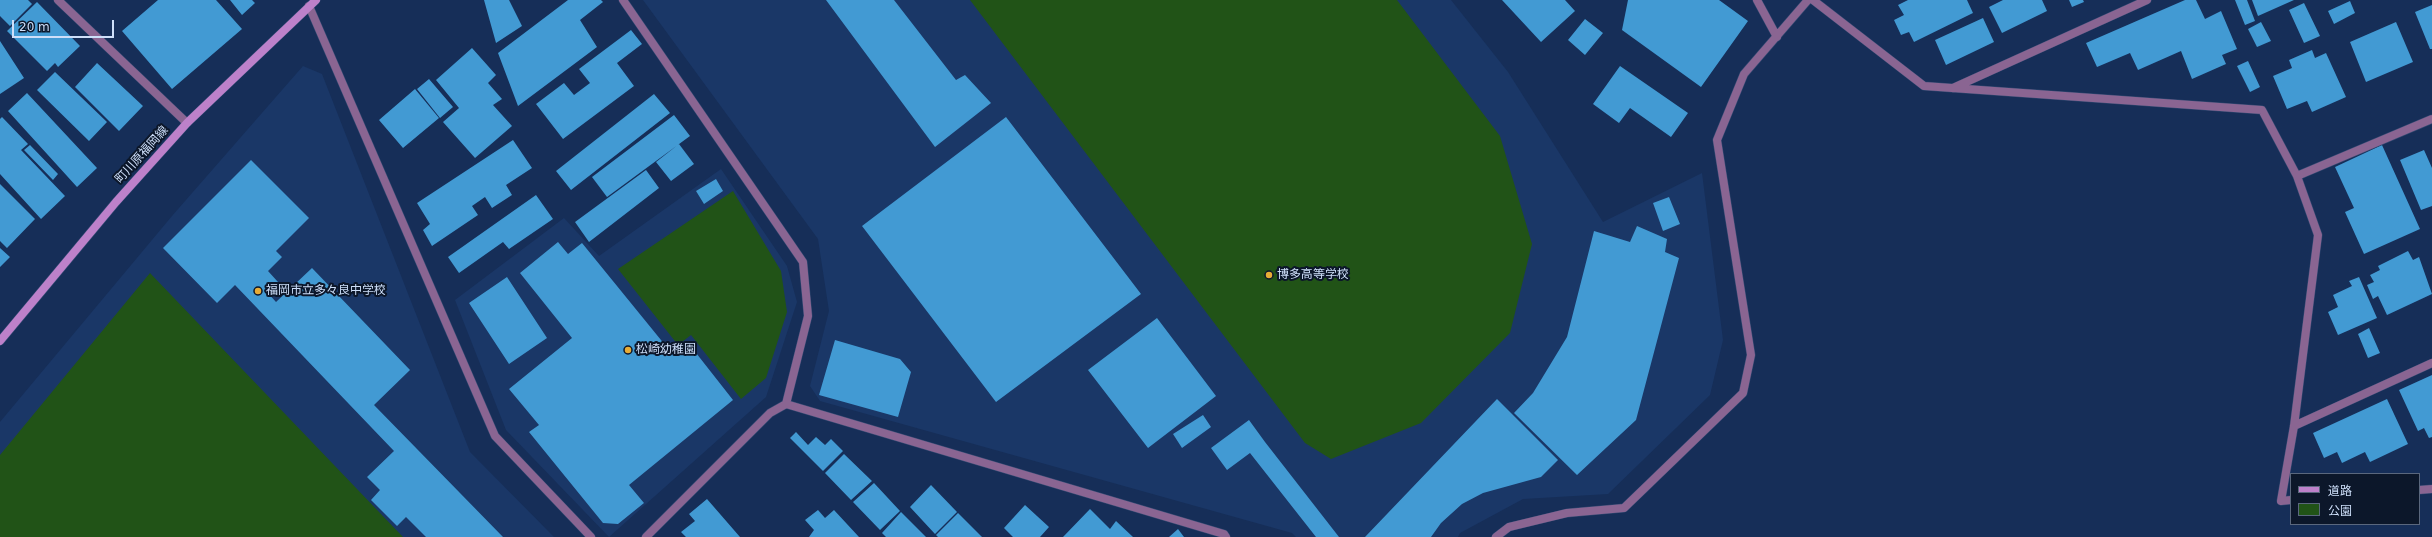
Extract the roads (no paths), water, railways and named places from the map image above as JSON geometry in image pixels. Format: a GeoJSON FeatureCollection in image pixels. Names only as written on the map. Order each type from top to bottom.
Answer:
{"type":"FeatureCollection","features":[{"type":"Feature","properties":{"kind":"main road","name":"町川原福岡線"},"geometry":{"type":"LineString","coordinates":[[0,340],[116,202],[187,123],[316,0]]}},
{"type":"Feature","properties":{"kind":"street"},"geometry":{"type":"LineString","coordinates":[[58,0],[187,123]]}},
{"type":"Feature","properties":{"kind":"street"},"geometry":{"type":"LineString","coordinates":[[623,0],[803,262],[808,316],[786,404]]}},
{"type":"Feature","properties":{"kind":"street"},"geometry":{"type":"LineString","coordinates":[[1757,0],[1777,37]]}},
{"type":"Feature","properties":{"kind":"street"},"geometry":{"type":"LineString","coordinates":[[1496,537],[1509,527],[1567,513],[1624,508],[1743,393],[1751,354],[1717,140],[1744,74],[1808,0]]}},
{"type":"Feature","properties":{"kind":"street"},"geometry":{"type":"LineString","coordinates":[[1813,0],[1924,86],[2262,110],[2297,176],[2318,235],[2294,426],[2281,500],[2290,500]]}},
{"type":"Feature","properties":{"kind":"street"},"geometry":{"type":"LineString","coordinates":[[1952,88],[2147,0]]}},
{"type":"Feature","properties":{"kind":"street"},"geometry":{"type":"LineString","coordinates":[[309,6],[495,436],[591,537]]}},
{"type":"Feature","properties":{"kind":"street"},"geometry":{"type":"LineString","coordinates":[[2297,176],[2432,119]]}},
{"type":"Feature","properties":{"kind":"street"},"geometry":{"type":"LineString","coordinates":[[2294,426],[2432,363]]}},
{"type":"Feature","properties":{"kind":"street"},"geometry":{"type":"LineString","coordinates":[[646,537],[770,413],[786,404],[1217,532],[1226,537]]}},
{"type":"Feature","properties":{"kind":"street"},"geometry":{"type":"LineString","coordinates":[[2420,490],[2432,489]]}},
{"type":"Feature","properties":{"kind":"place","name":"博多高等学校"},"geometry":{"type":"Point","coordinates":[1269,275]}},
{"type":"Feature","properties":{"kind":"place","name":"福岡市立多々良中学校"},"geometry":{"type":"Point","coordinates":[258,291]}},
{"type":"Feature","properties":{"kind":"place","name":"松崎幼稚園"},"geometry":{"type":"Point","coordinates":[628,350]}}]}
